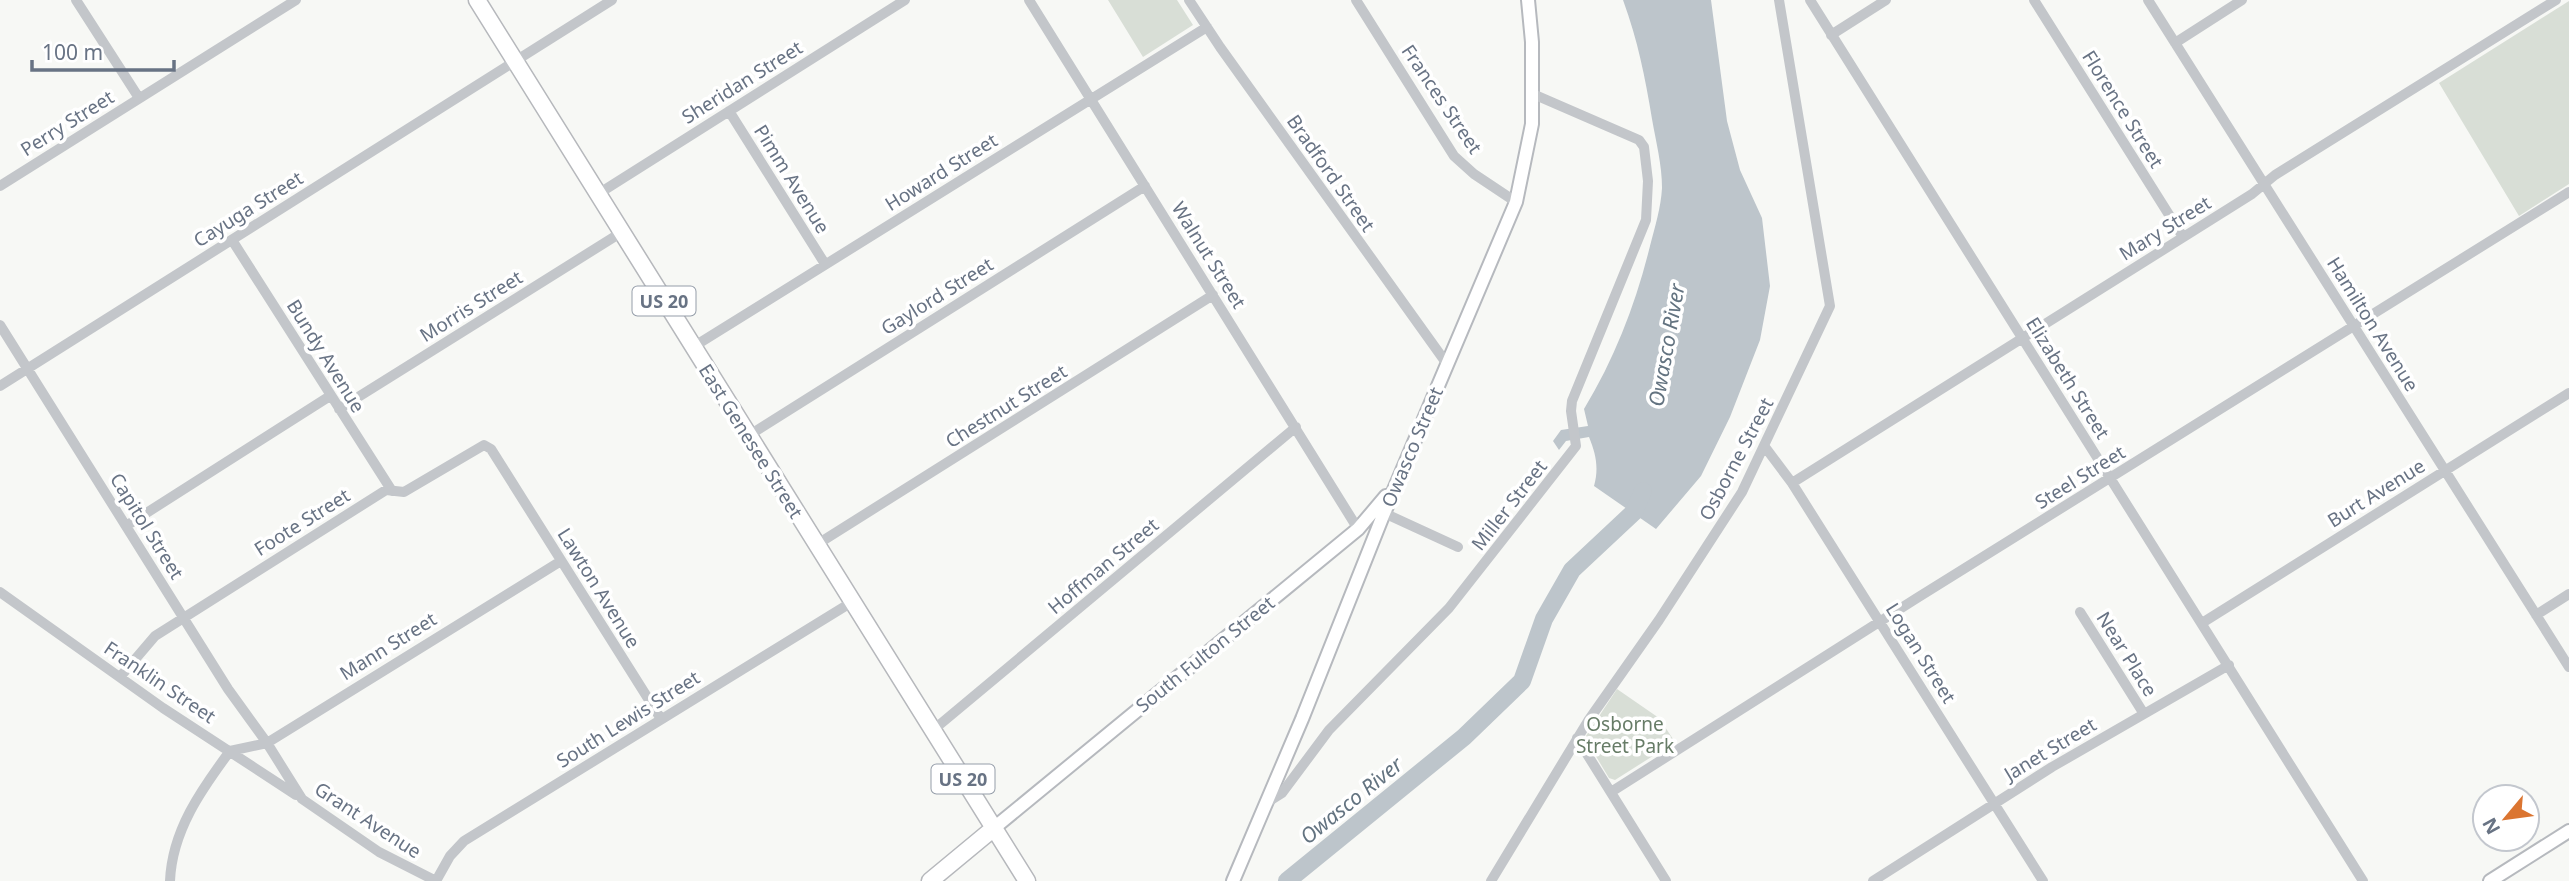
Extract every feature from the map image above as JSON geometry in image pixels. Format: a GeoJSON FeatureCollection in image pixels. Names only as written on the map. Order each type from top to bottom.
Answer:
{"type":"FeatureCollection","features":[{"type":"Feature","properties":{"kind":"highway","name":"East Genesee Street"},"geometry":{"type":"LineString","coordinates":[[477,0],[1027,881]]}},
{"type":"Feature","properties":{"kind":"highway"},"geometry":{"type":"LineString","coordinates":[[930,881],[994,828]]}},
{"type":"Feature","properties":{"kind":"main road","name":"Owasco Street"},"geometry":{"type":"LineString","coordinates":[[1233,881],[1384,513],[1516,202],[1532,124],[1532,42],[1528,0]]}},
{"type":"Feature","properties":{"kind":"main road","name":"South Fulton Street"},"geometry":{"type":"LineString","coordinates":[[994,828],[1358,529],[1374,513],[1403,469]]}},
{"type":"Feature","properties":{"kind":"main road"},"geometry":{"type":"LineString","coordinates":[[1358,529],[1375,537]]}},
{"type":"Feature","properties":{"kind":"main road"},"geometry":{"type":"LineString","coordinates":[[2490,881],[2569,831]]}},
{"type":"Feature","properties":{"kind":"street"},"geometry":{"type":"LineString","coordinates":[[76,0],[139,98]]}},
{"type":"Feature","properties":{"kind":"street"},"geometry":{"type":"LineString","coordinates":[[270,0],[278,12]]}},
{"type":"Feature","properties":{"kind":"street","name":"Perry Street"},"geometry":{"type":"LineString","coordinates":[[0,186],[296,0]]}},
{"type":"Feature","properties":{"kind":"street","name":"Cayuga Street"},"geometry":{"type":"LineString","coordinates":[[0,386],[612,0]]}},
{"type":"Feature","properties":{"kind":"street","name":"Sheridan Street"},"geometry":{"type":"LineString","coordinates":[[598,194],[905,0]]}},
{"type":"Feature","properties":{"kind":"street","name":"Walnut Street"},"geometry":{"type":"LineString","coordinates":[[1029,0],[1358,529]]}},
{"type":"Feature","properties":{"kind":"street","name":"Bradford Street"},"geometry":{"type":"LineString","coordinates":[[1189,0],[1447,365]]}},
{"type":"Feature","properties":{"kind":"street","name":"Frances Street"},"geometry":{"type":"LineString","coordinates":[[1356,0],[1454,156],[1516,202]]}},
{"type":"Feature","properties":{"kind":"street","name":"Osborne Street"},"geometry":{"type":"LineString","coordinates":[[1491,881],[1577,738],[1721,528],[1765,447],[1829,306],[1779,0]]}},
{"type":"Feature","properties":{"kind":"street","name":"Elizabeth Street"},"geometry":{"type":"LineString","coordinates":[[1810,0],[2363,881]]}},
{"type":"Feature","properties":{"kind":"street"},"geometry":{"type":"LineString","coordinates":[[1831,35],[1886,0]]}},
{"type":"Feature","properties":{"kind":"street","name":"Florence Street"},"geometry":{"type":"LineString","coordinates":[[2034,0],[2183,237]]}},
{"type":"Feature","properties":{"kind":"street","name":"Hamilton Avenue"},"geometry":{"type":"LineString","coordinates":[[2148,0],[2569,667]]}},
{"type":"Feature","properties":{"kind":"street"},"geometry":{"type":"LineString","coordinates":[[2175,43],[2242,0]]}},
{"type":"Feature","properties":{"kind":"street","name":"Mary Street"},"geometry":{"type":"LineString","coordinates":[[1792,482],[2556,0]]}},
{"type":"Feature","properties":{"kind":"street","name":"Howard Street"},"geometry":{"type":"LineString","coordinates":[[693,346],[1207,27]]}},
{"type":"Feature","properties":{"kind":"street","name":"Miller Street"},"geometry":{"type":"LineString","coordinates":[[1266,803],[1282,793],[1329,730],[1449,607],[1576,446],[1572,401],[1645,226],[1648,196],[1646,163],[1644,147],[1639,140],[1533,94]]}},
{"type":"Feature","properties":{"kind":"street","name":"Pimm Avenue"},"geometry":{"type":"LineString","coordinates":[[729,111],[825,264]]}},
{"type":"Feature","properties":{"kind":"street","name":"Gaylord Street"},"geometry":{"type":"LineString","coordinates":[[748,436],[1145,186]]}},
{"type":"Feature","properties":{"kind":"street","name":"Steel Street"},"geometry":{"type":"LineString","coordinates":[[1611,792],[2569,192]]}},
{"type":"Feature","properties":{"kind":"street","name":"Morris Street"},"geometry":{"type":"LineString","coordinates":[[339,409],[622,232]]}},
{"type":"Feature","properties":{"kind":"street","name":"Bundy Avenue"},"geometry":{"type":"LineString","coordinates":[[232,240],[392,491]]}},
{"type":"Feature","properties":{"kind":"street","name":"Chestnut Street"},"geometry":{"type":"LineString","coordinates":[[816,545],[1213,295]]}},
{"type":"Feature","properties":{"kind":"street","name":"Capitol Street"},"geometry":{"type":"LineString","coordinates":[[0,326],[252,725],[267,743]]}},
{"type":"Feature","properties":{"kind":"street","name":"Burt Avenue"},"geometry":{"type":"LineString","coordinates":[[2202,623],[2569,393]]}},
{"type":"Feature","properties":{"kind":"street"},"geometry":{"type":"LineString","coordinates":[[126,526],[330,397]]}},
{"type":"Feature","properties":{"kind":"street","name":"Hoffman Street"},"geometry":{"type":"LineString","coordinates":[[932,731],[1296,428]]}},
{"type":"Feature","properties":{"kind":"street","name":"Foote Street"},"geometry":{"type":"LineString","coordinates":[[120,677],[148,642],[386,490],[404,492],[484,445],[491,449],[508,476]]}},
{"type":"Feature","properties":{"kind":"street","name":"Logan Street"},"geometry":{"type":"LineString","coordinates":[[1765,447],[1792,482],[2043,881]]}},
{"type":"Feature","properties":{"kind":"street","name":"Lawton Avenue"},"geometry":{"type":"LineString","coordinates":[[508,476],[661,719]]}},
{"type":"Feature","properties":{"kind":"street"},"geometry":{"type":"LineString","coordinates":[[1384,513],[1458,547]]}},
{"type":"Feature","properties":{"kind":"street","name":"Mann Street"},"geometry":{"type":"LineString","coordinates":[[230,751],[267,743],[561,561]]}},
{"type":"Feature","properties":{"kind":"street","name":"Franklin Street"},"geometry":{"type":"LineString","coordinates":[[0,592],[120,677],[302,799]]}},
{"type":"Feature","properties":{"kind":"street"},"geometry":{"type":"LineString","coordinates":[[2536,615],[2569,594]]}},
{"type":"Feature","properties":{"kind":"street","name":"South Lewis Street"},"geometry":{"type":"LineString","coordinates":[[436,881],[450,856],[464,841],[852,602]]}},
{"type":"Feature","properties":{"kind":"street","name":"Near Place"},"geometry":{"type":"LineString","coordinates":[[2080,612],[2144,714]]}},
{"type":"Feature","properties":{"kind":"street","name":"Janet Street"},"geometry":{"type":"LineString","coordinates":[[1873,881],[1995,803],[2229,665]]}},
{"type":"Feature","properties":{"kind":"street"},"geometry":{"type":"LineString","coordinates":[[1577,738],[1666,881]]}},
{"type":"Feature","properties":{"kind":"street","name":"Grant Avenue"},"geometry":{"type":"LineString","coordinates":[[267,743],[302,799],[379,852],[436,881]]}},
{"type":"Feature","properties":{"kind":"street"},"geometry":{"type":"LineString","coordinates":[[170,881],[176,846],[186,819],[230,751]]}},
{"type":"Feature","properties":{"kind":"green space"},"geometry":{"type":"Polygon","coordinates":[[[1108,0],[1177,0],[1193,25],[1143,57],[1108,0]]]}},
{"type":"Feature","properties":{"kind":"green space"},"geometry":{"type":"Polygon","coordinates":[[[2569,1],[2569,184],[2519,216],[2439,83],[2569,1]]]}},
{"type":"Feature","properties":{"kind":"green space","name":"Osborne Street Park"},"geometry":{"type":"Polygon","coordinates":[[[1617,689],[1659,718],[1675,742],[1615,780],[1609,778],[1586,736],[1617,689]]]}},
{"type":"Feature","properties":{"kind":"water"},"geometry":{"type":"Polygon","coordinates":[[[1623,0],[1711,0],[1727,121],[1740,170],[1762,218],[1770,286],[1760,340],[1730,417],[1701,476],[1656,529],[1594,486],[1596,461],[1589,437],[1566,441],[1559,450],[1553,441],[1561,430],[1588,426],[1584,409],[1615,350],[1631,309],[1660,202],[1661,171],[1647,88],[1623,0]]]}},
{"type":"Feature","properties":{"kind":"waterway","name":"Owasco River"},"geometry":{"type":"LineString","coordinates":[[1287,881],[1464,737],[1522,681],[1544,619],[1572,570],[1634,512],[1643,491]]}}]}
